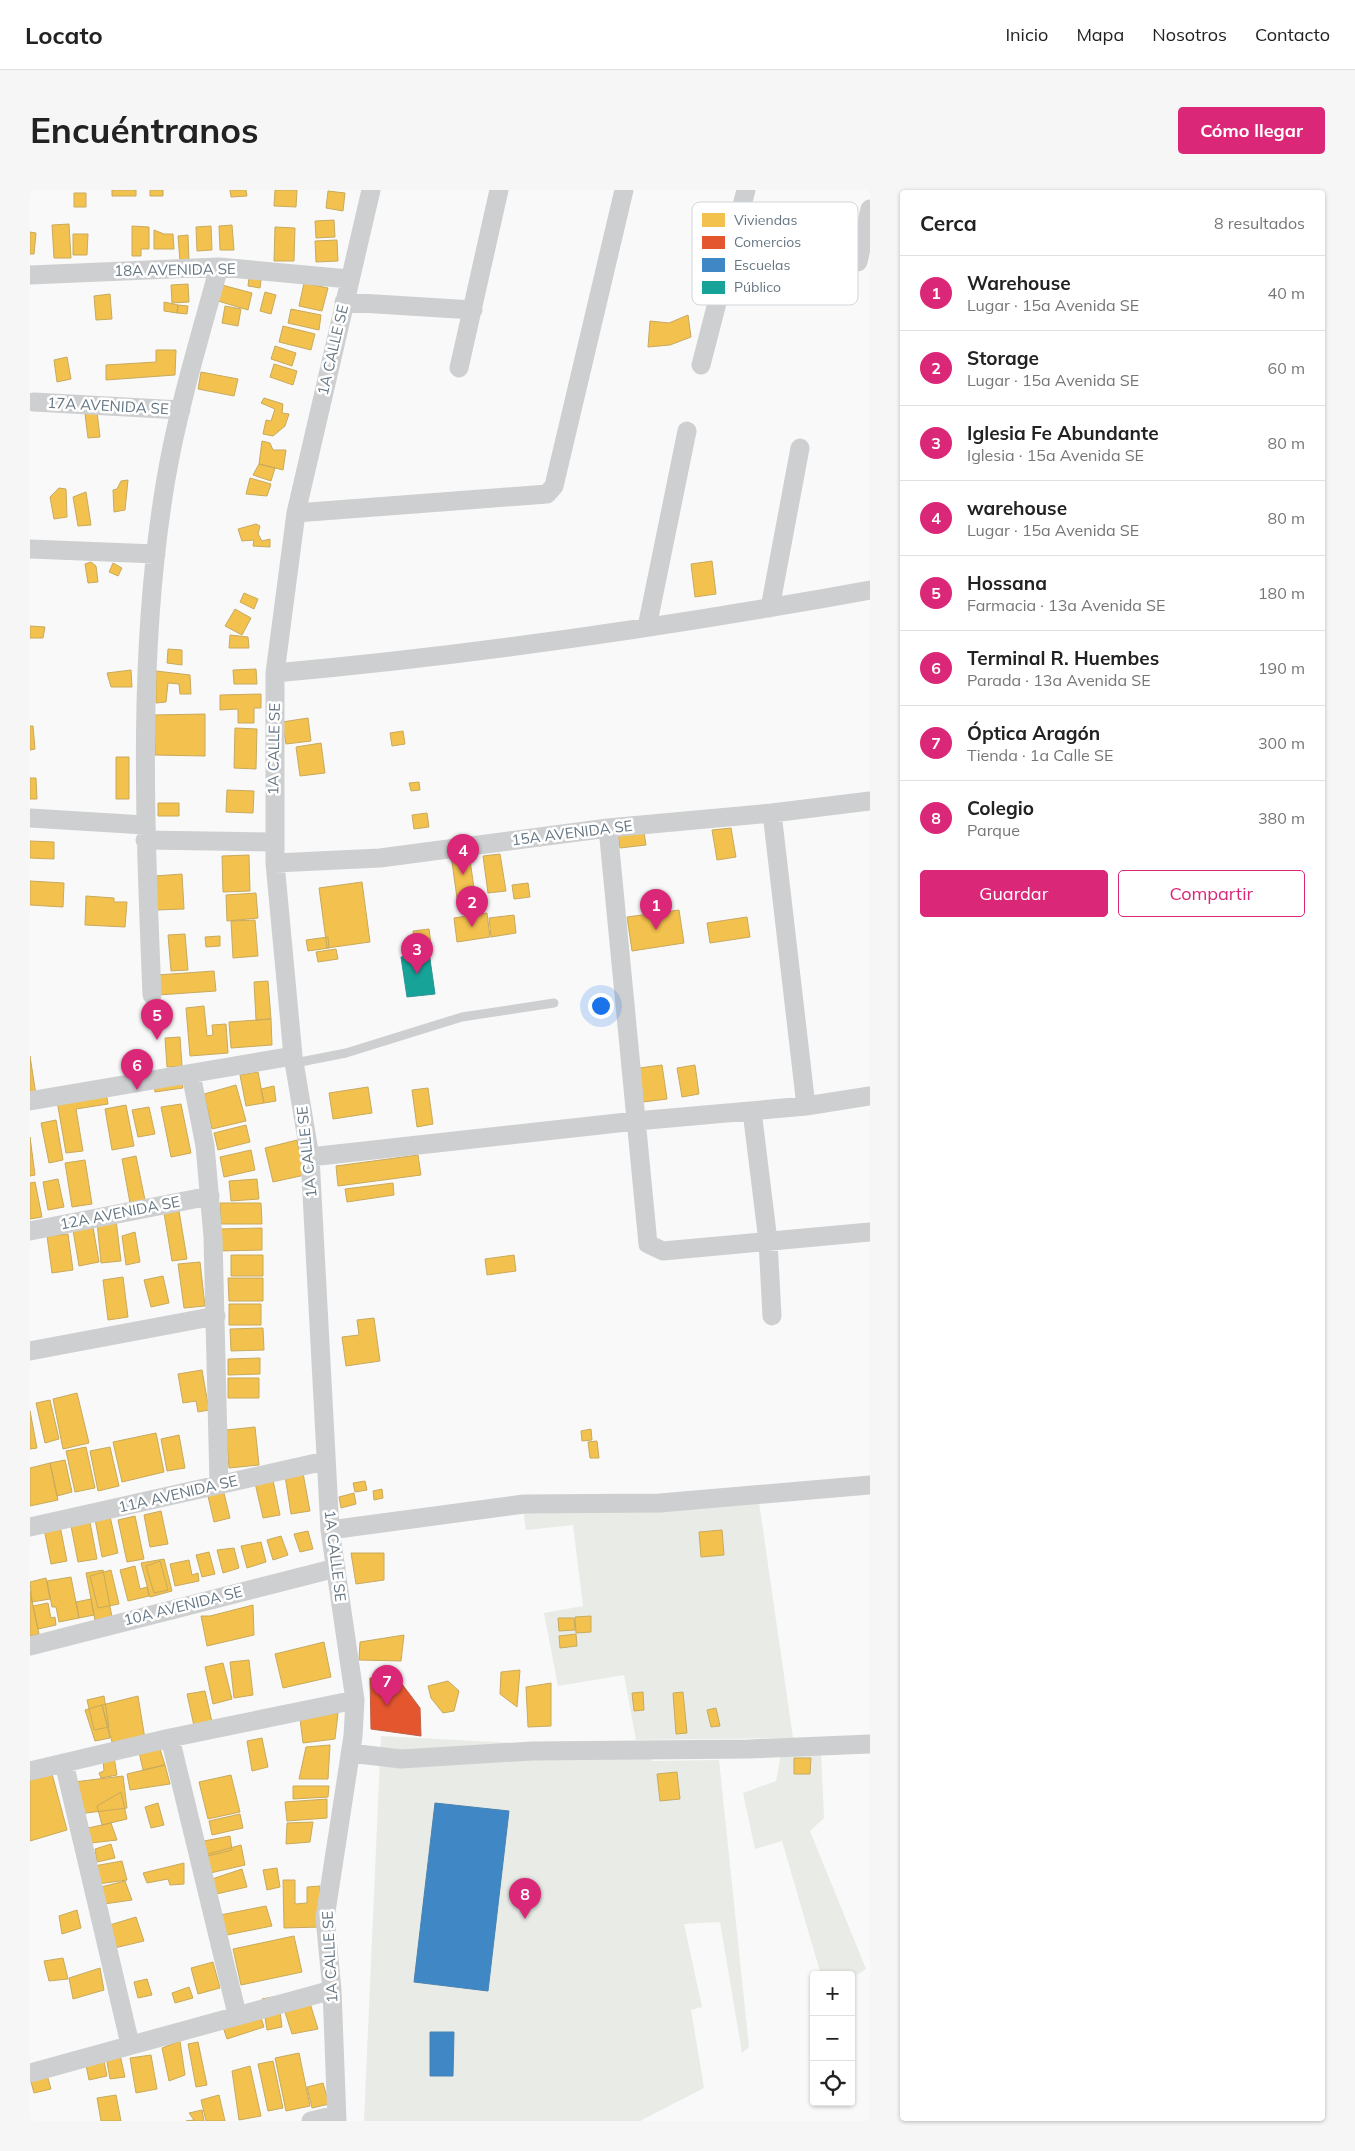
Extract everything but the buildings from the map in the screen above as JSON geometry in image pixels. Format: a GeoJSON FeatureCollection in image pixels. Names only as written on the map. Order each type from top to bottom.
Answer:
{"type":"FeatureCollection","features":[{"type":"Feature","properties":{"kind":"street","name":"1A CALLE SE"},"geometry":{"type":"LineString","coordinates":[[336,2118],[332,1990],[325,1918],[350,1753],[355,1700],[330,1530],[310,1157],[294,1059],[273,842],[275,672],[296,513],[371,190]]}},
{"type":"Feature","properties":{"kind":"street"},"geometry":{"type":"LineString","coordinates":[[459,368],[500,190]]}},
{"type":"Feature","properties":{"kind":"street"},"geometry":{"type":"LineString","coordinates":[[296,513],[547,494],[554,486],[624,190]]}},
{"type":"Feature","properties":{"kind":"street"},"geometry":{"type":"LineString","coordinates":[[858,262],[870,209]]}},
{"type":"Feature","properties":{"kind":"street","name":"18A AVENIDA SE"},"geometry":{"type":"LineString","coordinates":[[30,275],[219,267],[350,279]]}},
{"type":"Feature","properties":{"kind":"street"},"geometry":{"type":"LineString","coordinates":[[152,995],[145,833],[148,637],[166,479],[181,410],[219,267]]}},
{"type":"Feature","properties":{"kind":"street"},"geometry":{"type":"LineString","coordinates":[[344,302],[472,310]]}},
{"type":"Feature","properties":{"kind":"street"},"geometry":{"type":"LineString","coordinates":[[701,366],[717,305]]}},
{"type":"Feature","properties":{"kind":"street","name":"17A AVENIDA SE"},"geometry":{"type":"LineString","coordinates":[[34,402],[181,410]]}},
{"type":"Feature","properties":{"kind":"street"},"geometry":{"type":"LineString","coordinates":[[647,626],[686,431]]}},
{"type":"Feature","properties":{"kind":"street"},"geometry":{"type":"LineString","coordinates":[[770,608],[800,448]]}},
{"type":"Feature","properties":{"kind":"street"},"geometry":{"type":"LineString","coordinates":[[30,549],[156,554]]}},
{"type":"Feature","properties":{"kind":"street"},"geometry":{"type":"LineString","coordinates":[[275,672],[410,660],[556,642],[870,590]]}},
{"type":"Feature","properties":{"kind":"street","name":"15A AVENIDA SE"},"geometry":{"type":"LineString","coordinates":[[275,863],[380,858],[608,828],[772,813],[870,801]]}},
{"type":"Feature","properties":{"kind":"street"},"geometry":{"type":"LineString","coordinates":[[772,813],[806,1106]]}},
{"type":"Feature","properties":{"kind":"street"},"geometry":{"type":"LineString","coordinates":[[30,818],[145,833],[273,842]]}},
{"type":"Feature","properties":{"kind":"street"},"geometry":{"type":"LineString","coordinates":[[608,828],[648,1244],[663,1251],[870,1232]]}},
{"type":"Feature","properties":{"kind":"street"},"geometry":{"type":"LineString","coordinates":[[30,1101],[294,1059]]}},
{"type":"Feature","properties":{"kind":"street"},"geometry":{"type":"LineString","coordinates":[[191,1074],[205,1146],[210,1196],[216,1316],[220,1484]]}},
{"type":"Feature","properties":{"kind":"street"},"geometry":{"type":"LineString","coordinates":[[310,1157],[636,1121],[806,1106],[870,1096]]}},
{"type":"Feature","properties":{"kind":"street"},"geometry":{"type":"LineString","coordinates":[[752,1111],[768,1242],[772,1316]]}},
{"type":"Feature","properties":{"kind":"street","name":"12A AVENIDA SE"},"geometry":{"type":"LineString","coordinates":[[30,1231],[210,1196]]}},
{"type":"Feature","properties":{"kind":"street"},"geometry":{"type":"LineString","coordinates":[[30,1351],[216,1316]]}},
{"type":"Feature","properties":{"kind":"street","name":"11A AVENIDA SE"},"geometry":{"type":"LineString","coordinates":[[30,1527],[326,1461]]}},
{"type":"Feature","properties":{"kind":"street"},"geometry":{"type":"LineString","coordinates":[[330,1530],[524,1504],[660,1503],[870,1485]]}},
{"type":"Feature","properties":{"kind":"street","name":"10A AVENIDA SE"},"geometry":{"type":"LineString","coordinates":[[30,1646],[336,1568]]}},
{"type":"Feature","properties":{"kind":"street"},"geometry":{"type":"LineString","coordinates":[[30,1771],[170,1738],[355,1700]]}},
{"type":"Feature","properties":{"kind":"street"},"geometry":{"type":"LineString","coordinates":[[170,1738],[237,2014]]}},
{"type":"Feature","properties":{"kind":"street"},"geometry":{"type":"LineString","coordinates":[[350,1753],[401,1759],[532,1751],[749,1749],[870,1744]]}},
{"type":"Feature","properties":{"kind":"street"},"geometry":{"type":"LineString","coordinates":[[64,1762],[130,2044]]}},
{"type":"Feature","properties":{"kind":"street"},"geometry":{"type":"LineString","coordinates":[[30,2073],[237,2014],[332,1990]]}},
{"type":"Feature","properties":{"kind":"street"},"geometry":{"type":"LineString","coordinates":[[311,2121],[336,2118]]}},
{"type":"Feature","properties":{"kind":"lane"},"geometry":{"type":"LineString","coordinates":[[294,1059],[346,1054],[462,1017],[554,1003]]}},
{"type":"Feature","properties":{"kind":"shaded area"},"geometry":{"type":"Polygon","coordinates":[[[759,1502],[793,1738],[636,1740],[624,1675],[558,1686],[544,1613],[583,1606],[573,1525],[526,1530],[523,1509],[759,1502]]]}},
{"type":"Feature","properties":{"kind":"shaded area"},"geometry":{"type":"Polygon","coordinates":[[[381,1736],[649,1750],[652,1761],[719,1760],[749,2047],[742,2053],[720,1922],[684,1924],[702,2007],[691,2010],[704,2088],[640,2121],[364,2121],[381,1736]]]}},
{"type":"Feature","properties":{"kind":"shaded area"},"geometry":{"type":"Polygon","coordinates":[[[782,1750],[821,1751],[824,1818],[810,1831],[866,1969],[855,1976],[855,1971],[820,1971],[782,1841],[755,1849],[743,1793],[776,1781],[782,1750]]]}},
{"type":"Feature","properties":{"kind":"place","name":"warehouse"},"geometry":{"type":"Point","coordinates":[463,875]}},
{"type":"Feature","properties":{"kind":"place","name":"Storage"},"geometry":{"type":"Point","coordinates":[472,927]}},
{"type":"Feature","properties":{"kind":"place","name":"Warehouse"},"geometry":{"type":"Point","coordinates":[656,930]}},
{"type":"Feature","properties":{"kind":"place","name":"Iglesia Fe Abundante"},"geometry":{"type":"Point","coordinates":[417,974]}},
{"type":"Feature","properties":{"kind":"place","name":"Hossana"},"geometry":{"type":"Point","coordinates":[157,1040]}},
{"type":"Feature","properties":{"kind":"place","name":"Terminal R. Huembes"},"geometry":{"type":"Point","coordinates":[137,1090]}},
{"type":"Feature","properties":{"kind":"place","name":"Óptica Aragón"},"geometry":{"type":"Point","coordinates":[387,1706]}},
{"type":"Feature","properties":{"kind":"place","name":"Colegio"},"geometry":{"type":"Point","coordinates":[525,1919]}}]}
